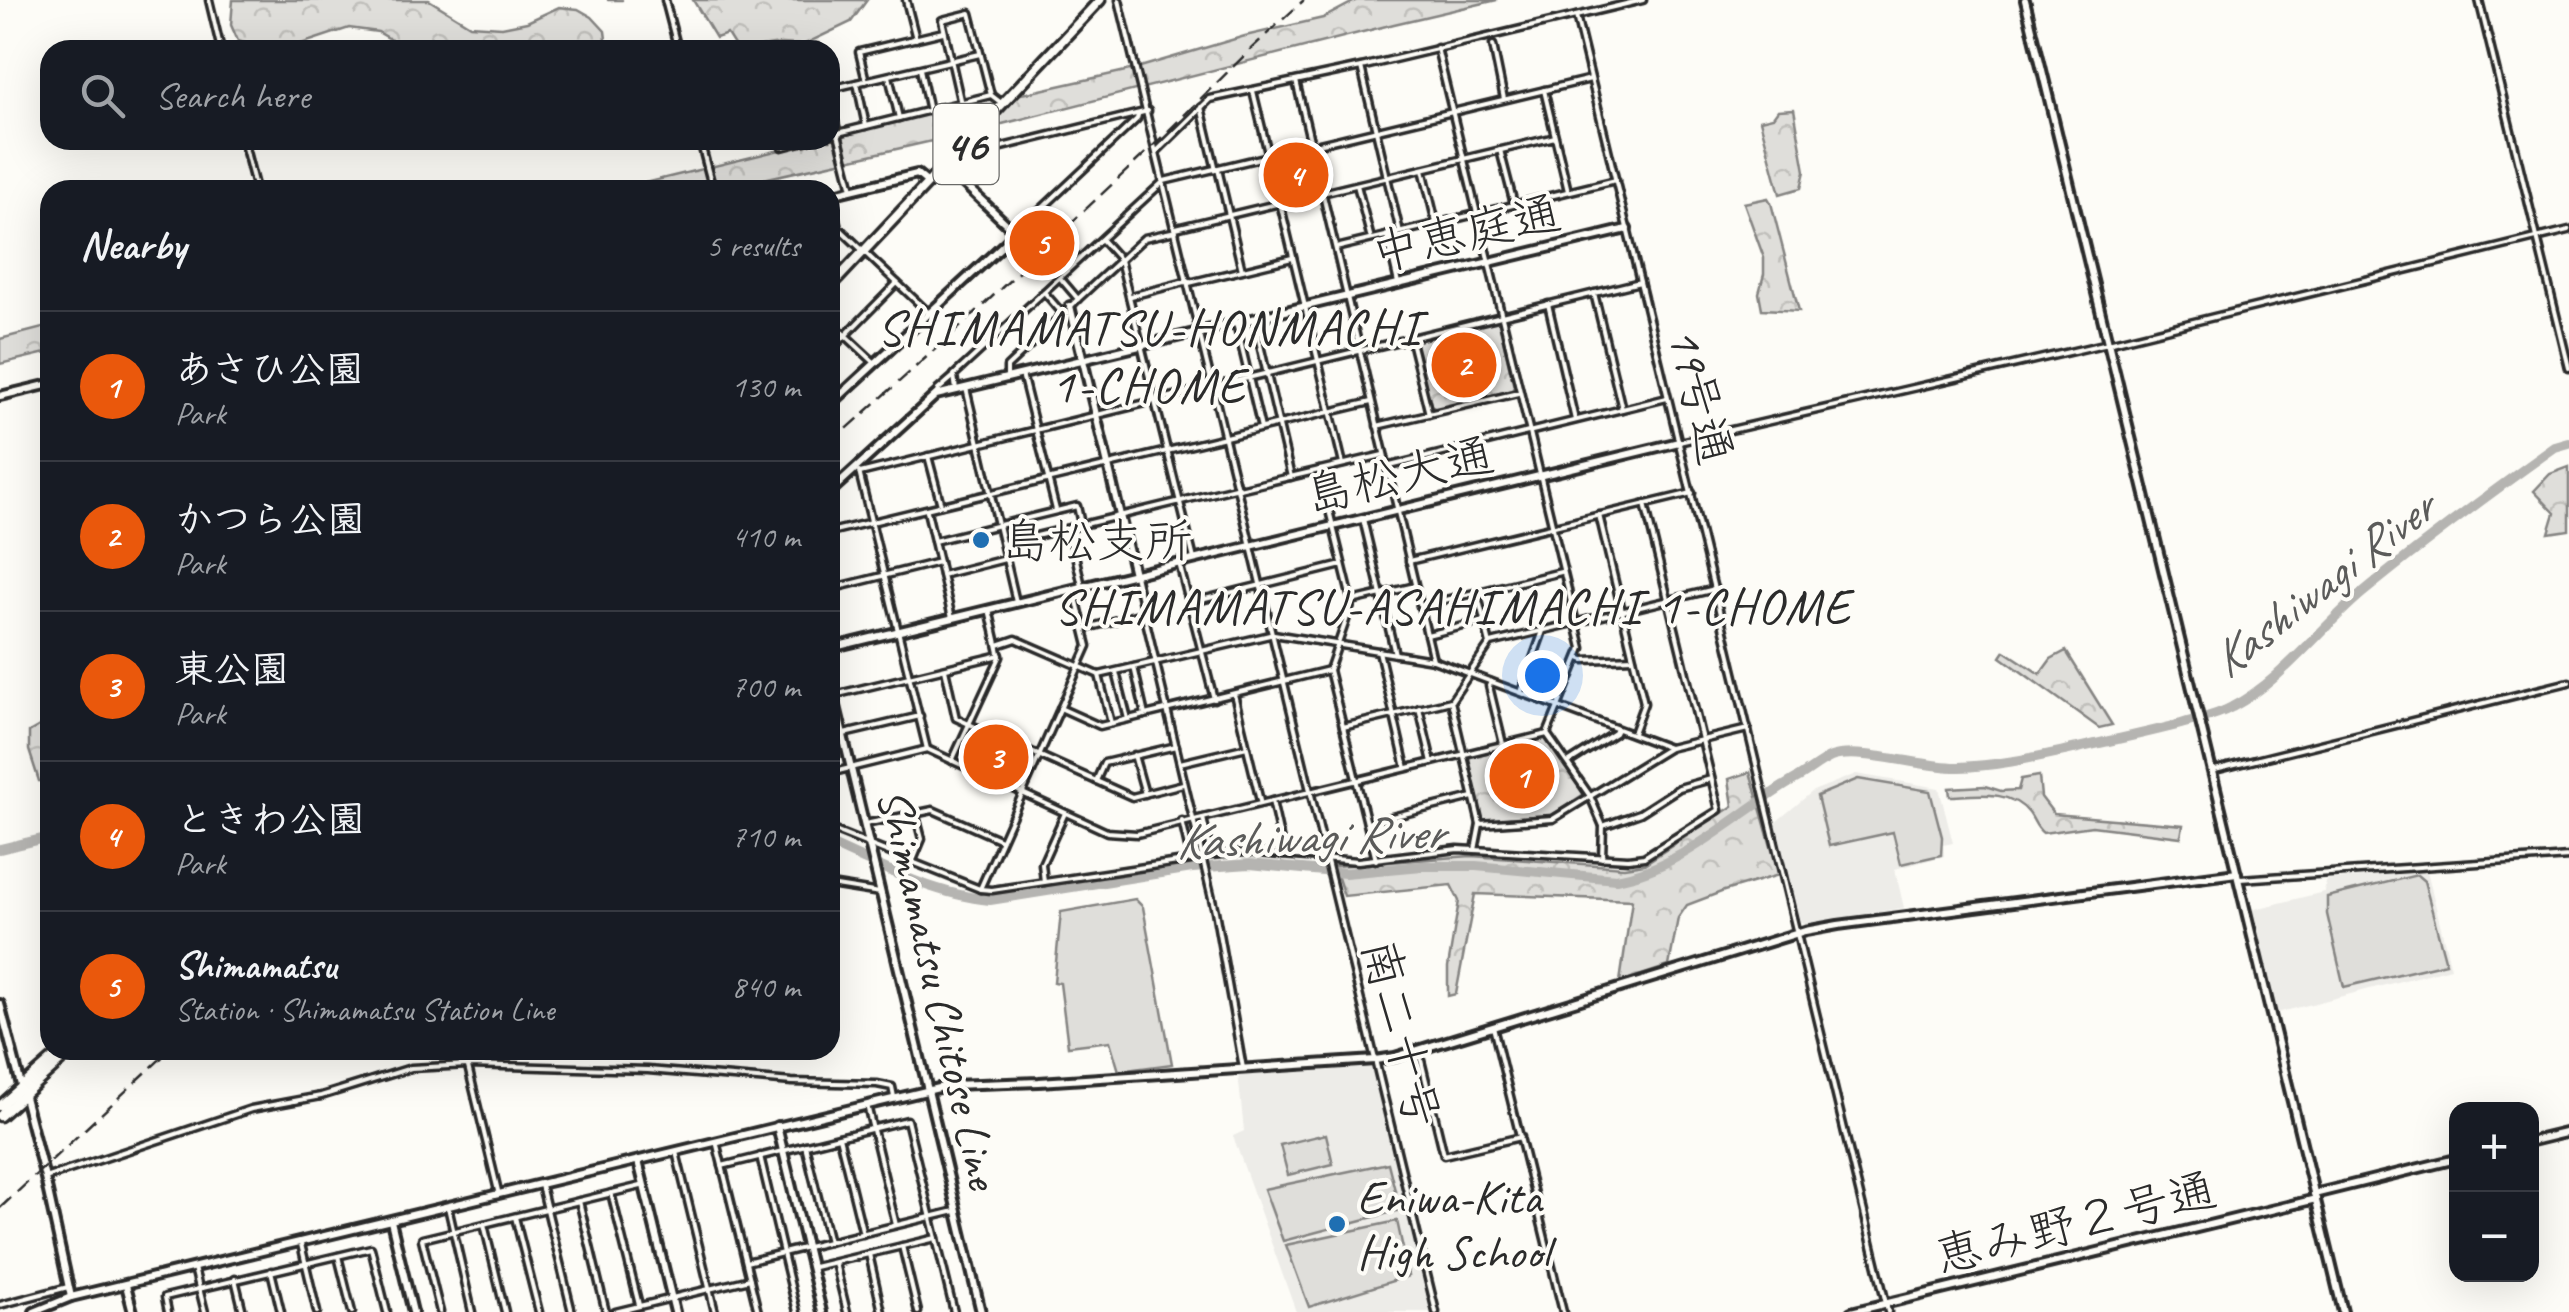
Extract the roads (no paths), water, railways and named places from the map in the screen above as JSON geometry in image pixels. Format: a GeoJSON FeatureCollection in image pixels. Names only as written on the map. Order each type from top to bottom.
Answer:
{"type":"FeatureCollection","features":[{"type":"Feature","properties":{"kind":"main road","name":"46"},"geometry":{"type":"LineString","coordinates":[[840,276],[1100,0]]}},
{"type":"Feature","properties":{"kind":"main road"},"geometry":{"type":"LineString","coordinates":[[0,1116],[53,1060]]}},
{"type":"Feature","properties":{"kind":"main road"},"geometry":{"type":"LineString","coordinates":[[0,1106],[61,1060]]}},
{"type":"Feature","properties":{"kind":"street"},"geometry":{"type":"LineString","coordinates":[[209,0],[219,40]]}},
{"type":"Feature","properties":{"kind":"street"},"geometry":{"type":"LineString","coordinates":[[664,0],[675,40]]}},
{"type":"Feature","properties":{"kind":"street"},"geometry":{"type":"LineString","coordinates":[[906,0],[916,38]]}},
{"type":"Feature","properties":{"kind":"street","name":"南二十号"},"geometry":{"type":"LineString","coordinates":[[1119,0],[1436,1312]]}},
{"type":"Feature","properties":{"kind":"street"},"geometry":{"type":"LineString","coordinates":[[1157,151],[1210,99],[1644,0]]}},
{"type":"Feature","properties":{"kind":"street"},"geometry":{"type":"LineString","coordinates":[[2025,0],[2343,1312]]}},
{"type":"Feature","properties":{"kind":"street"},"geometry":{"type":"LineString","coordinates":[[2479,0],[2569,368]]}},
{"type":"Feature","properties":{"kind":"street"},"geometry":{"type":"LineString","coordinates":[[961,104],[942,20],[970,13],[991,96],[1002,104]]}},
{"type":"Feature","properties":{"kind":"street","name":"19号通"},"geometry":{"type":"LineString","coordinates":[[1576,16],[1886,1303]]}},
{"type":"Feature","properties":{"kind":"street"},"geometry":{"type":"LineString","coordinates":[[866,80],[859,52],[945,32]]}},
{"type":"Feature","properties":{"kind":"street"},"geometry":{"type":"LineString","coordinates":[[1493,45],[1504,100]]}},
{"type":"Feature","properties":{"kind":"street"},"geometry":{"type":"LineString","coordinates":[[1437,48],[1582,648],[1547,734]]}},
{"type":"Feature","properties":{"kind":"street"},"geometry":{"type":"LineString","coordinates":[[840,87],[980,54]]}},
{"type":"Feature","properties":{"kind":"street"},"geometry":{"type":"LineString","coordinates":[[1361,67],[1400,232]]}},
{"type":"Feature","properties":{"kind":"street"},"geometry":{"type":"LineString","coordinates":[[920,69],[929,111]]}},
{"type":"Feature","properties":{"kind":"street"},"geometry":{"type":"LineString","coordinates":[[889,76],[898,118]]}},
{"type":"Feature","properties":{"kind":"street"},"geometry":{"type":"LineString","coordinates":[[936,395],[1164,181],[1590,79]]}},
{"type":"Feature","properties":{"kind":"street"},"geometry":{"type":"LineString","coordinates":[[1296,81],[1432,660]]}},
{"type":"Feature","properties":{"kind":"street"},"geometry":{"type":"LineString","coordinates":[[857,83],[866,126]]}},
{"type":"Feature","properties":{"kind":"street"},"geometry":{"type":"LineString","coordinates":[[1544,90],[1568,192]]}},
{"type":"Feature","properties":{"kind":"street"},"geometry":{"type":"LineString","coordinates":[[1253,91],[1343,464]]}},
{"type":"Feature","properties":{"kind":"street"},"geometry":{"type":"LineString","coordinates":[[840,132],[991,96]]}},
{"type":"Feature","properties":{"kind":"street"},"geometry":{"type":"LineString","coordinates":[[1201,108],[1242,270]]}},
{"type":"Feature","properties":{"kind":"street"},"geometry":{"type":"LineString","coordinates":[[1016,232],[949,162],[1148,112]]}},
{"type":"Feature","properties":{"kind":"street"},"geometry":{"type":"LineString","coordinates":[[840,396],[1138,114]]}},
{"type":"Feature","properties":{"kind":"street"},"geometry":{"type":"LineString","coordinates":[[1007,378],[1007,367],[1144,238],[1555,137]]}},
{"type":"Feature","properties":{"kind":"street"},"geometry":{"type":"LineString","coordinates":[[840,141],[852,190]]}},
{"type":"Feature","properties":{"kind":"street"},"geometry":{"type":"LineString","coordinates":[[246,150],[253,180]]}},
{"type":"Feature","properties":{"kind":"street"},"geometry":{"type":"LineString","coordinates":[[703,150],[710,180]]}},
{"type":"Feature","properties":{"kind":"street"},"geometry":{"type":"LineString","coordinates":[[1500,150],[1514,204]]}},
{"type":"Feature","properties":{"kind":"street"},"geometry":{"type":"LineString","coordinates":[[1423,169],[1436,224]]}},
{"type":"Feature","properties":{"kind":"street"},"geometry":{"type":"LineString","coordinates":[[840,192],[917,174],[928,184]]}},
{"type":"Feature","properties":{"kind":"street"},"geometry":{"type":"LineString","coordinates":[[1336,248],[1616,180]]}},
{"type":"Feature","properties":{"kind":"street"},"geometry":{"type":"LineString","coordinates":[[1357,185],[1371,239]]}},
{"type":"Feature","properties":{"kind":"street"},"geometry":{"type":"LineString","coordinates":[[840,229],[929,313]]}},
{"type":"Feature","properties":{"kind":"street","name":"中恵庭通"},"geometry":{"type":"LineString","coordinates":[[840,484],[936,395],[1627,229]]}},
{"type":"Feature","properties":{"kind":"street"},"geometry":{"type":"LineString","coordinates":[[1679,442],[2108,343],[2569,230]]}},
{"type":"Feature","properties":{"kind":"street"},"geometry":{"type":"LineString","coordinates":[[1387,236],[1398,284]]}},
{"type":"Feature","properties":{"kind":"street"},"geometry":{"type":"LineString","coordinates":[[1102,240],[1120,260],[1194,560]]}},
{"type":"Feature","properties":{"kind":"street"},"geometry":{"type":"LineString","coordinates":[[1130,296],[1294,258]]}},
{"type":"Feature","properties":{"kind":"street"},"geometry":{"type":"LineString","coordinates":[[1060,278],[1078,299]]}},
{"type":"Feature","properties":{"kind":"street"},"geometry":{"type":"LineString","coordinates":[[840,340],[896,282]]}},
{"type":"Feature","properties":{"kind":"street"},"geometry":{"type":"LineString","coordinates":[[927,749],[858,471],[1640,282]]}},
{"type":"Feature","properties":{"kind":"street"},"geometry":{"type":"LineString","coordinates":[[1044,292],[1062,314]]}},
{"type":"Feature","properties":{"kind":"street"},"geometry":{"type":"LineString","coordinates":[[1594,293],[1622,409]]}},
{"type":"Feature","properties":{"kind":"street"},"geometry":{"type":"LineString","coordinates":[[1548,304],[1575,420]]}},
{"type":"Feature","properties":{"kind":"street"},"geometry":{"type":"LineString","coordinates":[[1070,306],[1209,886],[1243,1068]]}},
{"type":"Feature","properties":{"kind":"street"},"geometry":{"type":"LineString","coordinates":[[1254,319],[1291,477]]}},
{"type":"Feature","properties":{"kind":"street"},"geometry":{"type":"LineString","coordinates":[[1236,323],[1261,428]]}},
{"type":"Feature","properties":{"kind":"street"},"geometry":{"type":"LineString","coordinates":[[840,330],[875,363]]}},
{"type":"Feature","properties":{"kind":"street"},"geometry":{"type":"LineString","coordinates":[[1410,337],[1429,414]]}},
{"type":"Feature","properties":{"kind":"street"},"geometry":{"type":"LineString","coordinates":[[1022,374],[1056,511]]}},
{"type":"Feature","properties":{"kind":"street"},"geometry":{"type":"LineString","coordinates":[[954,375],[956,390]]}},
{"type":"Feature","properties":{"kind":"street"},"geometry":{"type":"LineString","coordinates":[[0,396],[40,386]]}},
{"type":"Feature","properties":{"kind":"street"},"geometry":{"type":"LineString","coordinates":[[966,388],[1016,602]]}},
{"type":"Feature","properties":{"kind":"street"},"geometry":{"type":"LineString","coordinates":[[1377,426],[1520,392]]}},
{"type":"Feature","properties":{"kind":"street"},"geometry":{"type":"LineString","coordinates":[[1386,466],[1668,398]]}},
{"type":"Feature","properties":{"kind":"street"},"geometry":{"type":"LineString","coordinates":[[840,530],[1371,402]]}},
{"type":"Feature","properties":{"kind":"street","name":"島松大通"},"geometry":{"type":"LineString","coordinates":[[840,646],[1679,442]]}},
{"type":"Feature","properties":{"kind":"street"},"geometry":{"type":"LineString","coordinates":[[1003,544],[1383,455]]}},
{"type":"Feature","properties":{"kind":"street"},"geometry":{"type":"LineString","coordinates":[[928,456],[941,505]]}},
{"type":"Feature","properties":{"kind":"street"},"geometry":{"type":"LineString","coordinates":[[1319,470],[1352,602],[1329,670],[1376,860]]}},
{"type":"Feature","properties":{"kind":"street"},"geometry":{"type":"LineString","coordinates":[[1409,560],[1692,492]]}},
{"type":"Feature","properties":{"kind":"street"},"geometry":{"type":"LineString","coordinates":[[1203,818],[1212,855],[1284,854],[1327,862],[1458,849],[1602,859],[1644,857],[1719,810],[1645,504]]}},
{"type":"Feature","properties":{"kind":"street"},"geometry":{"type":"LineString","coordinates":[[934,541],[1077,506],[1082,524]]}},
{"type":"Feature","properties":{"kind":"street"},"geometry":{"type":"LineString","coordinates":[[926,509],[952,618]]}},
{"type":"Feature","properties":{"kind":"street"},"geometry":{"type":"LineString","coordinates":[[1599,515],[1644,703],[1633,734]]}},
{"type":"Feature","properties":{"kind":"street"},"geometry":{"type":"LineString","coordinates":[[1363,519],[1395,654]]}},
{"type":"Feature","properties":{"kind":"street"},"geometry":{"type":"LineString","coordinates":[[980,889],[1088,646],[1068,528]]}},
{"type":"Feature","properties":{"kind":"street"},"geometry":{"type":"LineString","coordinates":[[942,575],[1006,559]]}},
{"type":"Feature","properties":{"kind":"street"},"geometry":{"type":"LineString","coordinates":[[840,586],[939,562]]}},
{"type":"Feature","properties":{"kind":"street"},"geometry":{"type":"LineString","coordinates":[[1180,564],[1214,699]]}},
{"type":"Feature","properties":{"kind":"street"},"geometry":{"type":"LineString","coordinates":[[1189,603],[1342,566]]}},
{"type":"Feature","properties":{"kind":"street"},"geometry":{"type":"LineString","coordinates":[[1420,606],[1563,571]]}},
{"type":"Feature","properties":{"kind":"street"},"geometry":{"type":"LineString","coordinates":[[1352,602],[1415,586]]}},
{"type":"Feature","properties":{"kind":"street"},"geometry":{"type":"LineString","coordinates":[[1343,727],[1450,702],[1490,644],[1715,588]]}},
{"type":"Feature","properties":{"kind":"street"},"geometry":{"type":"LineString","coordinates":[[1477,592],[1490,644]]}},
{"type":"Feature","properties":{"kind":"street"},"geometry":{"type":"LineString","coordinates":[[952,761],[1000,655],[989,609]]}},
{"type":"Feature","properties":{"kind":"street"},"geometry":{"type":"LineString","coordinates":[[1084,629],[1144,613]]}},
{"type":"Feature","properties":{"kind":"street"},"geometry":{"type":"LineString","coordinates":[[1427,635],[1484,622]]}},
{"type":"Feature","properties":{"kind":"street"},"geometry":{"type":"LineString","coordinates":[[1521,693],[1544,630]]}},
{"type":"Feature","properties":{"kind":"street"},"geometry":{"type":"LineString","coordinates":[[998,644],[1016,639],[1099,675],[1274,634],[1340,644],[1432,660],[1669,748]]}},
{"type":"Feature","properties":{"kind":"street"},"geometry":{"type":"LineString","coordinates":[[1379,651],[1406,768]]}},
{"type":"Feature","properties":{"kind":"street"},"geometry":{"type":"LineString","coordinates":[[840,693],[1000,655]]}},
{"type":"Feature","properties":{"kind":"street"},"geometry":{"type":"LineString","coordinates":[[1579,658],[1633,658]]}},
{"type":"Feature","properties":{"kind":"street"},"geometry":{"type":"LineString","coordinates":[[1134,667],[1146,714]]}},
{"type":"Feature","properties":{"kind":"street"},"geometry":{"type":"LineString","coordinates":[[945,669],[956,718],[1132,797],[1184,784]]}},
{"type":"Feature","properties":{"kind":"street"},"geometry":{"type":"LineString","coordinates":[[1060,708],[1100,726],[1329,670]]}},
{"type":"Feature","properties":{"kind":"street"},"geometry":{"type":"LineString","coordinates":[[1116,672],[1128,719]]}},
{"type":"Feature","properties":{"kind":"street"},"geometry":{"type":"LineString","coordinates":[[1099,675],[1111,723]]}},
{"type":"Feature","properties":{"kind":"street"},"geometry":{"type":"LineString","coordinates":[[1491,682],[1502,744]]}},
{"type":"Feature","properties":{"kind":"street"},"geometry":{"type":"LineString","coordinates":[[2211,771],[2569,682]]}},
{"type":"Feature","properties":{"kind":"street"},"geometry":{"type":"LineString","coordinates":[[1234,694],[1260,803]]}},
{"type":"Feature","properties":{"kind":"street"},"geometry":{"type":"LineString","coordinates":[[1450,702],[1480,824],[1476,850]]}},
{"type":"Feature","properties":{"kind":"street"},"geometry":{"type":"LineString","coordinates":[[1419,708],[1432,762]]}},
{"type":"Feature","properties":{"kind":"street"},"geometry":{"type":"LineString","coordinates":[[844,734],[920,716]]}},
{"type":"Feature","properties":{"kind":"street","name":"Shimamatsu Chitose Line"},"geometry":{"type":"LineString","coordinates":[[840,721],[981,1312]]}},
{"type":"Feature","properties":{"kind":"street"},"geometry":{"type":"LineString","coordinates":[[1568,763],[1617,728]]}},
{"type":"Feature","properties":{"kind":"street"},"geometry":{"type":"LineString","coordinates":[[1480,824],[1553,819],[1669,748],[1748,729]]}},
{"type":"Feature","properties":{"kind":"street"},"geometry":{"type":"LineString","coordinates":[[840,771],[927,749],[1120,835],[1138,834],[1547,734]]}},
{"type":"Feature","properties":{"kind":"street"},"geometry":{"type":"LineString","coordinates":[[1547,734],[1590,796],[1603,826],[1602,859]]}},
{"type":"Feature","properties":{"kind":"street"},"geometry":{"type":"LineString","coordinates":[[1096,781],[1104,764],[1176,746]]}},
{"type":"Feature","properties":{"kind":"street"},"geometry":{"type":"LineString","coordinates":[[1180,764],[1247,747]]}},
{"type":"Feature","properties":{"kind":"street"},"geometry":{"type":"LineString","coordinates":[[1134,755],[1145,794]]}},
{"type":"Feature","properties":{"kind":"street"},"geometry":{"type":"LineString","coordinates":[[1603,826],[1640,813],[1679,788],[1710,779]]}},
{"type":"Feature","properties":{"kind":"street"},"geometry":{"type":"LineString","coordinates":[[1366,822],[1473,797]]}},
{"type":"Feature","properties":{"kind":"street"},"geometry":{"type":"LineString","coordinates":[[1272,801],[1284,854]]}},
{"type":"Feature","properties":{"kind":"street"},"geometry":{"type":"LineString","coordinates":[[866,824],[933,810],[1001,840]]}},
{"type":"Feature","properties":{"kind":"street"},"geometry":{"type":"LineString","coordinates":[[912,864],[922,839],[915,812]]}},
{"type":"Feature","properties":{"kind":"street"},"geometry":{"type":"LineString","coordinates":[[1044,882],[1042,864],[1065,813]]}},
{"type":"Feature","properties":{"kind":"street"},"geometry":{"type":"LineString","coordinates":[[840,834],[871,849],[992,890],[1191,860],[1182,822]]}},
{"type":"Feature","properties":{"kind":"street"},"geometry":{"type":"LineString","coordinates":[[34,1312],[71,1297],[951,1085],[1375,1060],[1419,1051],[1838,924],[2237,876],[2569,857]]}},
{"type":"Feature","properties":{"kind":"street"},"geometry":{"type":"LineString","coordinates":[[840,887],[882,893]]}},
{"type":"Feature","properties":{"kind":"street"},"geometry":{"type":"LineString","coordinates":[[0,1004],[71,1297]]}},
{"type":"Feature","properties":{"kind":"street"},"geometry":{"type":"LineString","coordinates":[[1493,1027],[1563,1312]]}},
{"type":"Feature","properties":{"kind":"street"},"geometry":{"type":"LineString","coordinates":[[1419,1051],[1444,1155],[1520,1137]]}},
{"type":"Feature","properties":{"kind":"street"},"geometry":{"type":"LineString","coordinates":[[466,1060],[499,1194]]}},
{"type":"Feature","properties":{"kind":"street"},"geometry":{"type":"LineString","coordinates":[[45,1178],[251,1109],[321,1096],[412,1068],[648,1070],[792,1082],[877,1084],[892,1087],[894,1098]]}},
{"type":"Feature","properties":{"kind":"street"},"geometry":{"type":"LineString","coordinates":[[867,1105],[896,1225]]}},
{"type":"Feature","properties":{"kind":"street"},"geometry":{"type":"LineString","coordinates":[[722,1166],[907,1120],[954,1312]]}},
{"type":"Feature","properties":{"kind":"street"},"geometry":{"type":"LineString","coordinates":[[777,1126],[822,1312]]}},
{"type":"Feature","properties":{"kind":"street"},"geometry":{"type":"LineString","coordinates":[[2539,1139],[2569,1132]]}},
{"type":"Feature","properties":{"kind":"street"},"geometry":{"type":"LineString","coordinates":[[840,1137],[862,1234]]}},
{"type":"Feature","properties":{"kind":"street"},"geometry":{"type":"LineString","coordinates":[[716,1142],[758,1312]]}},
{"type":"Feature","properties":{"kind":"street"},"geometry":{"type":"LineString","coordinates":[[806,1145],[829,1242]]}},
{"type":"Feature","properties":{"kind":"street"},"geometry":{"type":"LineString","coordinates":[[676,1152],[714,1312]]}},
{"type":"Feature","properties":{"kind":"street"},"geometry":{"type":"LineString","coordinates":[[760,1156],[798,1312]]}},
{"type":"Feature","properties":{"kind":"street"},"geometry":{"type":"LineString","coordinates":[[638,1161],[675,1312]]}},
{"type":"Feature","properties":{"kind":"street","name":"恵み野２号通"},"geometry":{"type":"LineString","coordinates":[[1851,1312],[2449,1161]]}},
{"type":"Feature","properties":{"kind":"street"},"geometry":{"type":"LineString","coordinates":[[540,1185],[572,1312]]}},
{"type":"Feature","properties":{"kind":"street"},"geometry":{"type":"LineString","coordinates":[[440,1312],[422,1239],[644,1185]]}},
{"type":"Feature","properties":{"kind":"street"},"geometry":{"type":"LineString","coordinates":[[611,1193],[639,1306]]}},
{"type":"Feature","properties":{"kind":"street"},"geometry":{"type":"LineString","coordinates":[[578,1201],[606,1312]]}},
{"type":"Feature","properties":{"kind":"street"},"geometry":{"type":"LineString","coordinates":[[448,1207],[472,1312]]}},
{"type":"Feature","properties":{"kind":"street"},"geometry":{"type":"LineString","coordinates":[[746,1262],[957,1210]]}},
{"type":"Feature","properties":{"kind":"street"},"geometry":{"type":"LineString","coordinates":[[515,1217],[538,1312]]}},
{"type":"Feature","properties":{"kind":"street"},"geometry":{"type":"LineString","coordinates":[[391,1220],[413,1312]]}},
{"type":"Feature","properties":{"kind":"street"},"geometry":{"type":"LineString","coordinates":[[484,1224],[505,1312]]}},
{"type":"Feature","properties":{"kind":"street"},"geometry":{"type":"LineString","coordinates":[[812,1267],[936,1238]]}},
{"type":"Feature","properties":{"kind":"street"},"geometry":{"type":"LineString","coordinates":[[300,1242],[317,1312]]}},
{"type":"Feature","properties":{"kind":"street"},"geometry":{"type":"LineString","coordinates":[[902,1246],[918,1312]]}},
{"type":"Feature","properties":{"kind":"street"},"geometry":{"type":"LineString","coordinates":[[168,1312],[165,1297],[372,1248],[387,1312]]}},
{"type":"Feature","properties":{"kind":"street"},"geometry":{"type":"LineString","coordinates":[[869,1254],[882,1312]]}},
{"type":"Feature","properties":{"kind":"street"},"geometry":{"type":"LineString","coordinates":[[338,1256],[352,1312]]}},
{"type":"Feature","properties":{"kind":"street"},"geometry":{"type":"LineString","coordinates":[[835,1262],[846,1312]]}},
{"type":"Feature","properties":{"kind":"street"},"geometry":{"type":"LineString","coordinates":[[194,1268],[204,1312]]}},
{"type":"Feature","properties":{"kind":"street"},"geometry":{"type":"LineString","coordinates":[[271,1271],[280,1312]]}},
{"type":"Feature","properties":{"kind":"street"},"geometry":{"type":"LineString","coordinates":[[615,1312],[750,1279]]}},
{"type":"Feature","properties":{"kind":"street"},"geometry":{"type":"LineString","coordinates":[[235,1280],[243,1312]]}},
{"type":"Feature","properties":{"kind":"street"},"geometry":{"type":"LineString","coordinates":[[123,1312],[132,1311],[126,1285]]}},
{"type":"Feature","properties":{"kind":"street"},"geometry":{"type":"LineString","coordinates":[[0,1305],[69,1287]]}},
{"type":"Feature","properties":{"kind":"waterway"},"geometry":{"type":"LineString","coordinates":[[608,0],[622,0]]}},
{"type":"Feature","properties":{"kind":"waterway","name":"Kashiwagi River"},"geometry":{"type":"LineString","coordinates":[[840,848],[929,886],[990,900],[1192,868],[1250,864],[1345,873],[1476,866],[1616,879],[1641,873],[1688,851],[1831,757],[1858,754],[1945,766],[1989,765],[2143,733],[2226,710],[2267,683],[2346,607],[2409,555],[2555,447],[2569,443]]}},
{"type":"Feature","properties":{"kind":"waterway","name":"Kashiwagi River"},"geometry":{"type":"LineString","coordinates":[[0,849],[40,839]]}},
{"type":"Feature","properties":{"kind":"railway"},"geometry":{"type":"LineString","coordinates":[[840,435],[1152,147],[1304,0]]}},
{"type":"Feature","properties":{"kind":"railway"},"geometry":{"type":"LineString","coordinates":[[0,1208],[159,1060]]}},
{"type":"Feature","properties":{"kind":"place","name":"ときわ公園"},"geometry":{"type":"Point","coordinates":[1296,175]}},
{"type":"Feature","properties":{"kind":"place","name":"Shimamatsu"},"geometry":{"type":"Point","coordinates":[1042,243]}},
{"type":"Feature","properties":{"kind":"place","name":"かつら公園"},"geometry":{"type":"Point","coordinates":[1464,365]}},
{"type":"Feature","properties":{"kind":"place","name":"島松支所"},"geometry":{"type":"Point","coordinates":[981,540]}},
{"type":"Feature","properties":{"kind":"place","name":"東公園"},"geometry":{"type":"Point","coordinates":[996,757]}},
{"type":"Feature","properties":{"kind":"place","name":"あさひ公園"},"geometry":{"type":"Point","coordinates":[1522,776]}},
{"type":"Feature","properties":{"kind":"place","name":"Eniwa-Kita High School"},"geometry":{"type":"Point","coordinates":[1337,1224]}},
{"type":"Feature","properties":{"kind":"district","name":"SHIMAMATSU-HONMACHI 1-CHOME"},"geometry":{"type":"Point","coordinates":[1149,355]}},
{"type":"Feature","properties":{"kind":"district","name":"SHIMAMATSU-ASAHIMACHI 1-CHOME"},"geometry":{"type":"Point","coordinates":[1453,605]}}]}
